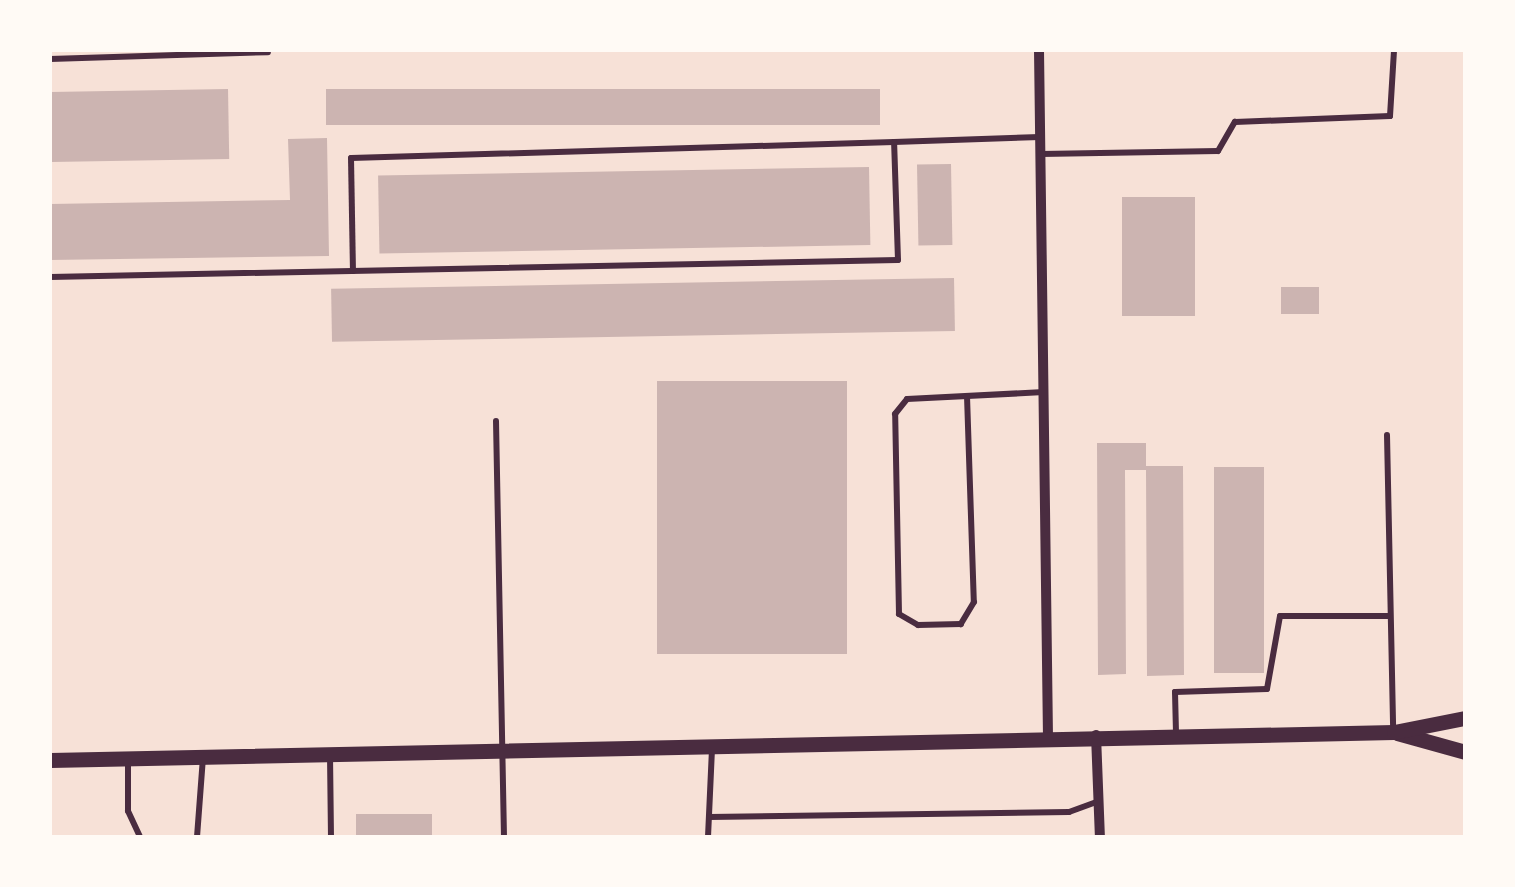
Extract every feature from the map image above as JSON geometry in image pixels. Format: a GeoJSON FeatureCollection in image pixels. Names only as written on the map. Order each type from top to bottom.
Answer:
{"type":"FeatureCollection","features":[{"type":"Feature","properties":{"kind":"street"},"geometry":{"type":"LineString","coordinates":[[1039,50],[1048,734]]}},
{"type":"Feature","properties":{"kind":"street"},"geometry":{"type":"LineString","coordinates":[[50,760],[712,746],[1048,734],[1394,732],[1465,718]]}},
{"type":"Feature","properties":{"kind":"street"},"geometry":{"type":"LineString","coordinates":[[1394,732],[1465,752]]}},
{"type":"Feature","properties":{"kind":"street"},"geometry":{"type":"LineString","coordinates":[[1096,734],[1100,837]]}},
{"type":"Feature","properties":{"kind":"lane"},"geometry":{"type":"LineString","coordinates":[[1041,154],[1218,151],[1236,122],[1390,116],[1394,50]]}},
{"type":"Feature","properties":{"kind":"lane"},"geometry":{"type":"LineString","coordinates":[[50,59],[268,52]]}},
{"type":"Feature","properties":{"kind":"lane"},"geometry":{"type":"LineString","coordinates":[[353,271],[351,158],[1040,137]]}},
{"type":"Feature","properties":{"kind":"lane"},"geometry":{"type":"LineString","coordinates":[[50,277],[898,260],[894,142]]}},
{"type":"Feature","properties":{"kind":"lane"},"geometry":{"type":"LineString","coordinates":[[967,396],[974,602],[961,624],[918,625],[899,614],[895,414],[906,399],[1046,392]]}},
{"type":"Feature","properties":{"kind":"lane"},"geometry":{"type":"LineString","coordinates":[[496,421],[504,837]]}},
{"type":"Feature","properties":{"kind":"lane"},"geometry":{"type":"LineString","coordinates":[[1387,434],[1388,616],[1394,732]]}},
{"type":"Feature","properties":{"kind":"lane"},"geometry":{"type":"LineString","coordinates":[[1176,733],[1176,692],[1267,689],[1280,616],[1388,616]]}},
{"type":"Feature","properties":{"kind":"lane"},"geometry":{"type":"LineString","coordinates":[[708,837],[712,746]]}},
{"type":"Feature","properties":{"kind":"lane"},"geometry":{"type":"LineString","coordinates":[[330,754],[331,837]]}},
{"type":"Feature","properties":{"kind":"lane"},"geometry":{"type":"LineString","coordinates":[[196,837],[203,756]]}},
{"type":"Feature","properties":{"kind":"lane"},"geometry":{"type":"LineString","coordinates":[[128,758],[128,812],[140,837]]}},
{"type":"Feature","properties":{"kind":"lane"},"geometry":{"type":"LineString","coordinates":[[709,817],[1068,812],[1098,801]]}},
{"type":"Feature","properties":{"kind":"building"},"geometry":{"type":"Polygon","coordinates":[[[228,89],[229,159],[51,162],[50,92],[228,89]]]}},
{"type":"Feature","properties":{"kind":"building"},"geometry":{"type":"Polygon","coordinates":[[[326,89],[880,89],[880,125],[326,125],[326,89]]]}},
{"type":"Feature","properties":{"kind":"building"},"geometry":{"type":"Polygon","coordinates":[[[327,138],[329,256],[50,260],[50,204],[290,200],[288,139],[327,138]]]}},
{"type":"Feature","properties":{"kind":"building"},"geometry":{"type":"Polygon","coordinates":[[[951,164],[952,245],[918,246],[917,165],[951,164]]]}},
{"type":"Feature","properties":{"kind":"building"},"geometry":{"type":"Polygon","coordinates":[[[869,167],[870,245],[379,254],[378,176],[869,167]]]}},
{"type":"Feature","properties":{"kind":"building"},"geometry":{"type":"Polygon","coordinates":[[[1122,197],[1195,197],[1195,316],[1122,316],[1122,197]]]}},
{"type":"Feature","properties":{"kind":"building"},"geometry":{"type":"Polygon","coordinates":[[[954,278],[955,331],[332,342],[331,289],[954,278]]]}},
{"type":"Feature","properties":{"kind":"building"},"geometry":{"type":"Polygon","coordinates":[[[1281,287],[1319,287],[1319,314],[1281,314],[1281,287]]]}},
{"type":"Feature","properties":{"kind":"building"},"geometry":{"type":"Polygon","coordinates":[[[657,381],[847,381],[847,654],[657,654],[657,381]]]}},
{"type":"Feature","properties":{"kind":"building"},"geometry":{"type":"Polygon","coordinates":[[[1097,443],[1146,443],[1146,466],[1183,466],[1184,675],[1147,676],[1146,470],[1125,470],[1126,674],[1098,675],[1097,443]]]}},
{"type":"Feature","properties":{"kind":"building"},"geometry":{"type":"Polygon","coordinates":[[[1214,467],[1264,467],[1264,673],[1214,673],[1214,467]]]}},
{"type":"Feature","properties":{"kind":"building"},"geometry":{"type":"Polygon","coordinates":[[[356,814],[432,814],[432,837],[356,837],[356,814]]]}}]}
